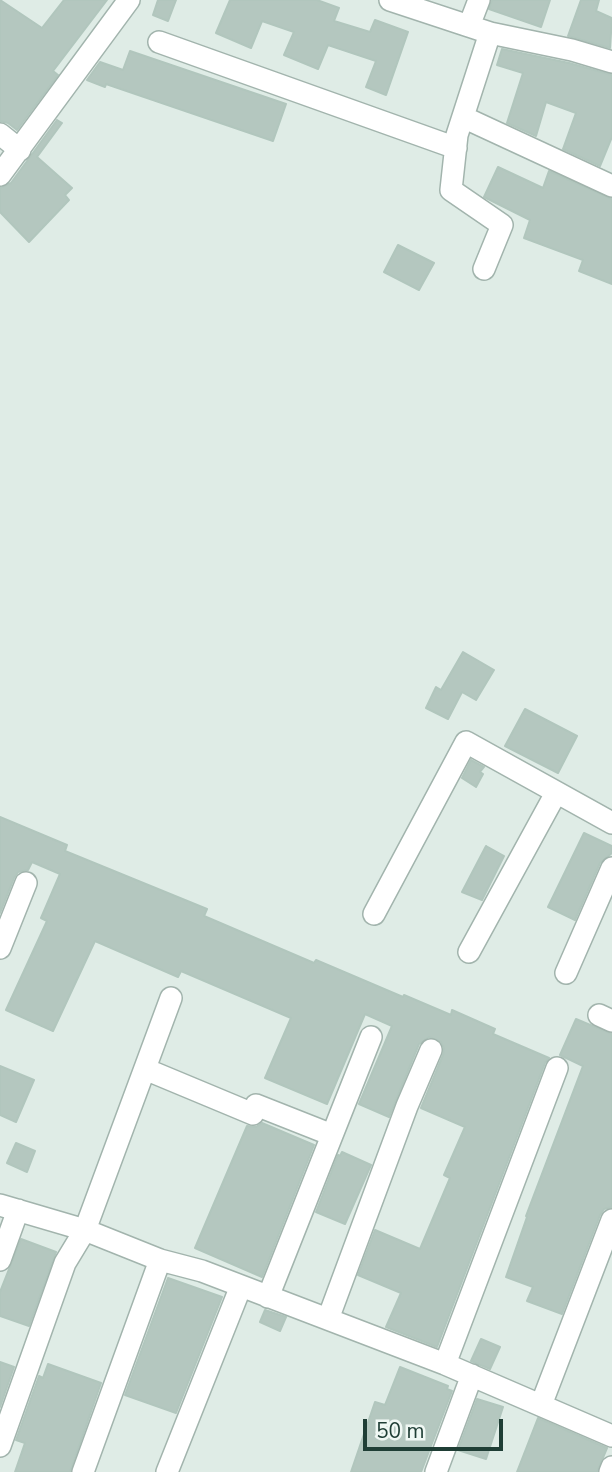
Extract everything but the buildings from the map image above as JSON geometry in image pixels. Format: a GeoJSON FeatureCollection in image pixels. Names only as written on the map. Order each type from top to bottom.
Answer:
{"type":"FeatureCollection","features":[{"type":"Feature","properties":{"kind":"street"},"geometry":{"type":"LineString","coordinates":[[0,175],[129,0]]}},
{"type":"Feature","properties":{"kind":"street"},"geometry":{"type":"LineString","coordinates":[[390,0],[490,33],[572,50],[612,62]]}},
{"type":"Feature","properties":{"kind":"street"},"geometry":{"type":"LineString","coordinates":[[469,26],[479,0]]}},
{"type":"Feature","properties":{"kind":"street"},"geometry":{"type":"LineString","coordinates":[[484,269],[502,225],[450,190],[463,117],[490,33]]}},
{"type":"Feature","properties":{"kind":"street"},"geometry":{"type":"LineString","coordinates":[[159,42],[456,148]]}},
{"type":"Feature","properties":{"kind":"street"},"geometry":{"type":"LineString","coordinates":[[463,117],[612,186]]}},
{"type":"Feature","properties":{"kind":"street"},"geometry":{"type":"LineString","coordinates":[[0,134],[20,150]]}},
{"type":"Feature","properties":{"kind":"street"},"geometry":{"type":"LineString","coordinates":[[374,914],[466,742],[612,823]]}},
{"type":"Feature","properties":{"kind":"street"},"geometry":{"type":"LineString","coordinates":[[469,952],[556,793]]}},
{"type":"Feature","properties":{"kind":"street"},"geometry":{"type":"LineString","coordinates":[[566,973],[612,868]]}},
{"type":"Feature","properties":{"kind":"street"},"geometry":{"type":"LineString","coordinates":[[0,948],[26,883]]}},
{"type":"Feature","properties":{"kind":"street"},"geometry":{"type":"LineString","coordinates":[[0,1446],[65,1264],[85,1230],[171,998]]}},
{"type":"Feature","properties":{"kind":"street"},"geometry":{"type":"LineString","coordinates":[[268,1297],[371,1037]]}},
{"type":"Feature","properties":{"kind":"street"},"geometry":{"type":"LineString","coordinates":[[327,1319],[407,1106],[431,1050]]}},
{"type":"Feature","properties":{"kind":"street"},"geometry":{"type":"LineString","coordinates":[[445,1364],[557,1068]]}},
{"type":"Feature","properties":{"kind":"street"},"geometry":{"type":"LineString","coordinates":[[145,1069],[253,1114],[256,1105],[332,1135]]}},
{"type":"Feature","properties":{"kind":"street"},"geometry":{"type":"LineString","coordinates":[[0,1260],[9,1208],[85,1230],[160,1260],[202,1271],[445,1364],[612,1436]]}},
{"type":"Feature","properties":{"kind":"street"},"geometry":{"type":"LineString","coordinates":[[541,1405],[612,1220]]}},
{"type":"Feature","properties":{"kind":"street"},"geometry":{"type":"LineString","coordinates":[[83,1472],[160,1260]]}},
{"type":"Feature","properties":{"kind":"street"},"geometry":{"type":"LineString","coordinates":[[167,1472],[241,1286]]}},
{"type":"Feature","properties":{"kind":"street"},"geometry":{"type":"LineString","coordinates":[[436,1472],[472,1375]]}}]}
